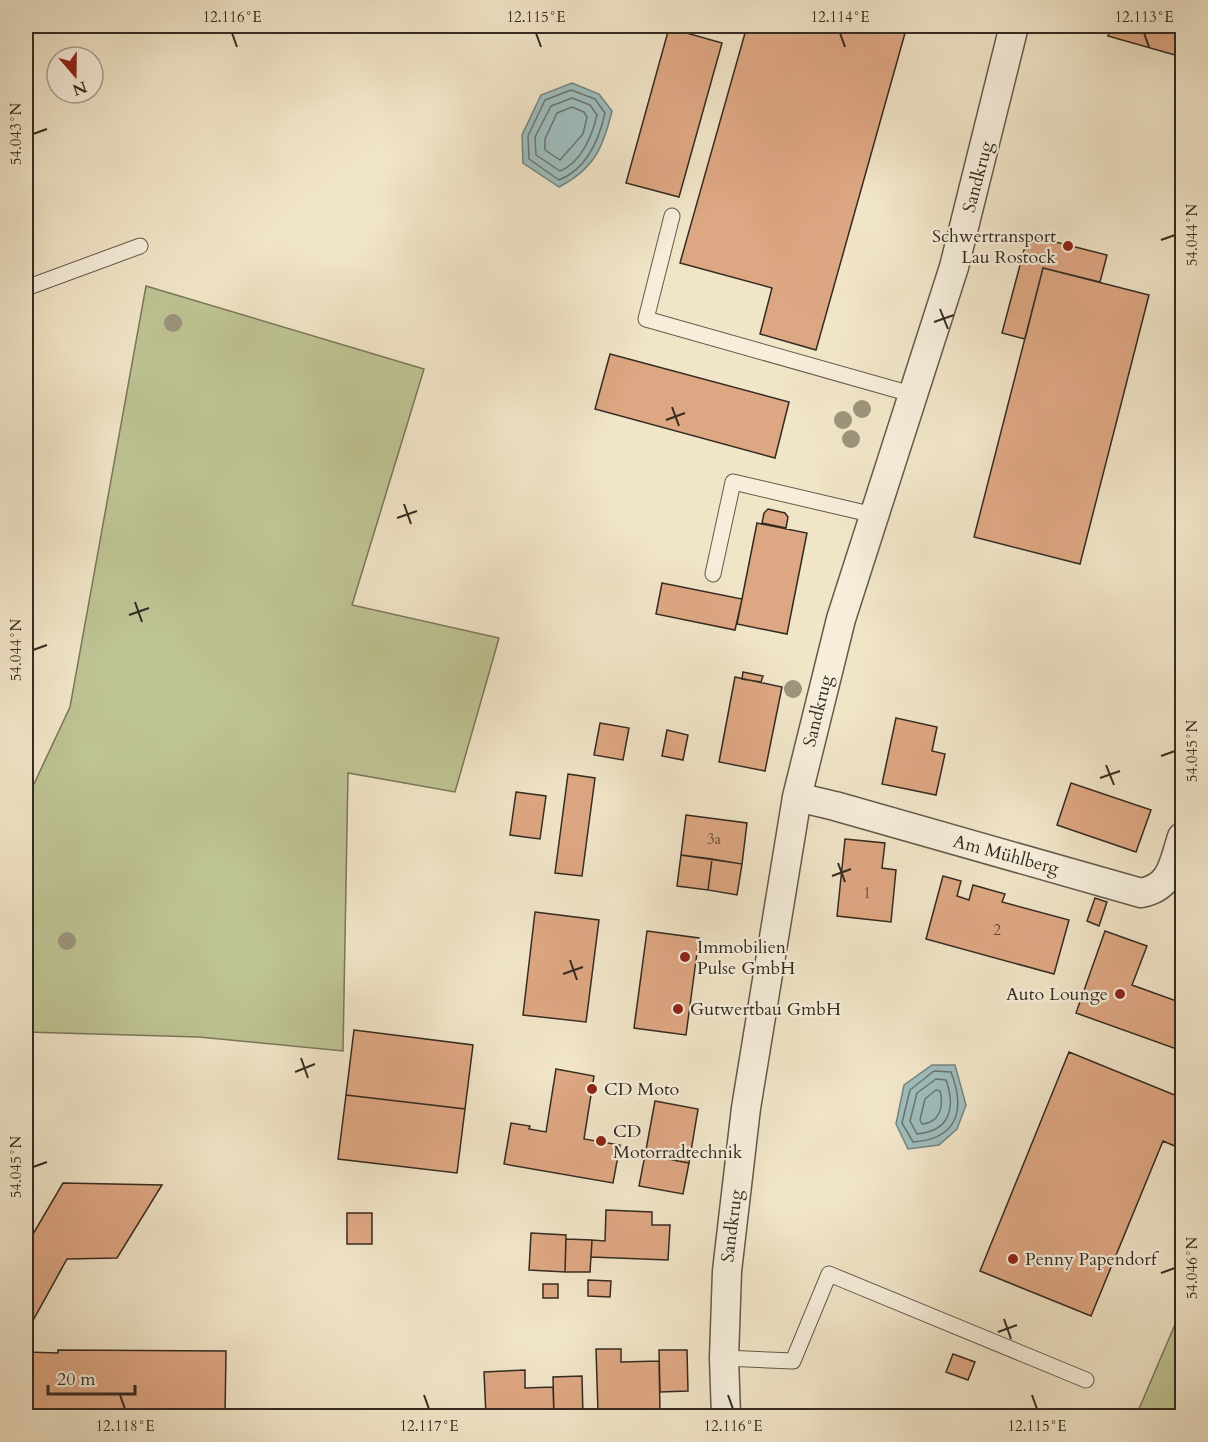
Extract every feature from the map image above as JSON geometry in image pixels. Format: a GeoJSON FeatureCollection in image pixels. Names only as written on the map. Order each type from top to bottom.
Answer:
{"type":"FeatureCollection","features":[{"type":"Feature","properties":{"kind":"street","name":"Sandkrug"},"geometry":{"type":"LineString","coordinates":[[726,1416],[724,1358],[727,1271],[746,1108],[797,797],[842,619],[911,394],[954,267],[1014,26]]}},
{"type":"Feature","properties":{"kind":"street","name":"Am Mühlberg"},"geometry":{"type":"LineString","coordinates":[[797,797],[1141,893],[1157,890],[1168,878],[1182,837]]}},
{"type":"Feature","properties":{"kind":"lane"},"geometry":{"type":"LineString","coordinates":[[672,216],[646,319],[911,394]]}},
{"type":"Feature","properties":{"kind":"lane"},"geometry":{"type":"LineString","coordinates":[[26,288],[140,246]]}},
{"type":"Feature","properties":{"kind":"lane"},"geometry":{"type":"LineString","coordinates":[[712,574],[733,482],[874,515]]}},
{"type":"Feature","properties":{"kind":"lane"},"geometry":{"type":"LineString","coordinates":[[724,1358],[793,1361],[829,1274],[1086,1380]]}},
{"type":"Feature","properties":{"kind":"green space"},"geometry":{"type":"Polygon","coordinates":[[[146,286],[424,369],[352,605],[499,638],[455,792],[348,773],[343,1051],[199,1037],[26,1032],[26,801],[70,707],[146,286]]]}},
{"type":"Feature","properties":{"kind":"green space"},"geometry":{"type":"Polygon","coordinates":[[[1182,1308],[1182,1416],[1136,1416],[1182,1308]]]}},
{"type":"Feature","properties":{"kind":"water"},"geometry":{"type":"Polygon","coordinates":[[[572,83],[599,94],[612,111],[601,147],[589,165],[559,187],[523,163],[522,135],[541,95],[572,83]]]}},
{"type":"Feature","properties":{"kind":"water"},"geometry":{"type":"Polygon","coordinates":[[[932,1065],[955,1065],[966,1105],[957,1129],[939,1145],[908,1149],[896,1124],[904,1085],[932,1065]]]}},
{"type":"Feature","properties":{"kind":"building"},"geometry":{"type":"Polygon","coordinates":[[[747,26],[907,26],[816,350],[760,334],[772,288],[680,263],[747,26]]]}},
{"type":"Feature","properties":{"kind":"building"},"geometry":{"type":"Polygon","coordinates":[[[1111,26],[1182,26],[1182,57],[1108,36],[1111,26]]]}},
{"type":"Feature","properties":{"kind":"building"},"geometry":{"type":"Polygon","coordinates":[[[669,28],[722,43],[679,197],[626,183],[669,28]]]}},
{"type":"Feature","properties":{"kind":"building"},"geometry":{"type":"Polygon","coordinates":[[[1028,235],[1107,255],[1100,282],[1043,268],[1025,339],[1002,333],[1028,235]]]}},
{"type":"Feature","properties":{"kind":"building"},"geometry":{"type":"Polygon","coordinates":[[[1043,268],[1149,295],[1080,564],[974,537],[1043,268]]]}},
{"type":"Feature","properties":{"kind":"building"},"geometry":{"type":"Polygon","coordinates":[[[610,354],[789,402],[775,458],[595,409],[610,354]]]}},
{"type":"Feature","properties":{"kind":"building"},"geometry":{"type":"Polygon","coordinates":[[[1182,419],[1182,445],[1175,443],[1182,419]]]}},
{"type":"Feature","properties":{"kind":"building"},"geometry":{"type":"Polygon","coordinates":[[[768,509],[785,513],[788,517],[786,528],[762,523],[764,513],[768,509]]]}},
{"type":"Feature","properties":{"kind":"building"},"geometry":{"type":"Polygon","coordinates":[[[757,523],[807,533],[787,634],[737,624],[757,523]]]}},
{"type":"Feature","properties":{"kind":"building"},"geometry":{"type":"Polygon","coordinates":[[[662,583],[742,599],[735,630],[656,614],[662,583]]]}},
{"type":"Feature","properties":{"kind":"building"},"geometry":{"type":"Polygon","coordinates":[[[743,672],[763,676],[761,682],[742,679],[743,672]]]}},
{"type":"Feature","properties":{"kind":"building"},"geometry":{"type":"Polygon","coordinates":[[[735,677],[782,687],[765,771],[719,762],[735,677]]]}},
{"type":"Feature","properties":{"kind":"building"},"geometry":{"type":"Polygon","coordinates":[[[896,718],[937,727],[932,751],[945,754],[936,795],[882,784],[896,718]]]}},
{"type":"Feature","properties":{"kind":"building"},"geometry":{"type":"Polygon","coordinates":[[[600,723],[629,728],[623,760],[594,755],[600,723]]]}},
{"type":"Feature","properties":{"kind":"building"},"geometry":{"type":"Polygon","coordinates":[[[667,730],[688,735],[683,760],[662,756],[667,730]]]}},
{"type":"Feature","properties":{"kind":"building"},"geometry":{"type":"Polygon","coordinates":[[[568,774],[595,778],[582,876],[555,873],[568,774]]]}},
{"type":"Feature","properties":{"kind":"building"},"geometry":{"type":"Polygon","coordinates":[[[1071,783],[1151,810],[1136,852],[1057,825],[1071,783]]]}},
{"type":"Feature","properties":{"kind":"building"},"geometry":{"type":"Polygon","coordinates":[[[516,792],[546,796],[540,839],[510,835],[516,792]]]}},
{"type":"Feature","properties":{"kind":"building"},"geometry":{"type":"Polygon","coordinates":[[[686,815],[747,823],[742,864],[681,855],[686,815]]]}},
{"type":"Feature","properties":{"kind":"building"},"geometry":{"type":"Polygon","coordinates":[[[845,839],[885,843],[882,868],[896,870],[891,922],[837,916],[845,839]]]}},
{"type":"Feature","properties":{"kind":"building"},"geometry":{"type":"Polygon","coordinates":[[[681,855],[712,859],[708,890],[677,886],[681,855]]]}},
{"type":"Feature","properties":{"kind":"building"},"geometry":{"type":"Polygon","coordinates":[[[712,859],[742,864],[737,895],[708,890],[712,859]]]}},
{"type":"Feature","properties":{"kind":"building"},"geometry":{"type":"Polygon","coordinates":[[[943,876],[961,881],[957,896],[969,900],[973,885],[1005,894],[1002,902],[1069,920],[1054,974],[926,939],[943,876]]]}},
{"type":"Feature","properties":{"kind":"building"},"geometry":{"type":"Polygon","coordinates":[[[1095,898],[1107,902],[1099,926],[1087,921],[1095,898]]]}},
{"type":"Feature","properties":{"kind":"building"},"geometry":{"type":"Polygon","coordinates":[[[535,912],[599,920],[586,1022],[523,1015],[535,912]]]}},
{"type":"Feature","properties":{"kind":"building"},"geometry":{"type":"Polygon","coordinates":[[[647,931],[699,938],[686,1035],[634,1028],[647,931]]]}},
{"type":"Feature","properties":{"kind":"building","name":"Auto Lounge"},"geometry":{"type":"Polygon","coordinates":[[[1105,931],[1147,946],[1132,985],[1182,1003],[1182,1051],[1076,1013],[1105,931]]]}},
{"type":"Feature","properties":{"kind":"building"},"geometry":{"type":"Polygon","coordinates":[[[354,1030],[473,1045],[465,1109],[346,1095],[354,1030]]]}},
{"type":"Feature","properties":{"kind":"building"},"geometry":{"type":"Polygon","coordinates":[[[1069,1052],[1182,1098],[1182,1149],[1163,1141],[1091,1316],[980,1271],[1069,1052]]]}},
{"type":"Feature","properties":{"kind":"building"},"geometry":{"type":"Polygon","coordinates":[[[556,1069],[594,1076],[584,1139],[620,1145],[613,1183],[504,1164],[511,1123],[530,1126],[529,1129],[546,1132],[556,1069]]]}},
{"type":"Feature","properties":{"kind":"building"},"geometry":{"type":"Polygon","coordinates":[[[346,1095],[465,1109],[457,1173],[338,1159],[346,1095]]]}},
{"type":"Feature","properties":{"kind":"building"},"geometry":{"type":"Polygon","coordinates":[[[655,1101],[698,1109],[689,1163],[645,1155],[655,1101]]]}},
{"type":"Feature","properties":{"kind":"building"},"geometry":{"type":"Polygon","coordinates":[[[645,1155],[689,1163],[683,1194],[639,1186],[645,1155]]]}},
{"type":"Feature","properties":{"kind":"building"},"geometry":{"type":"Polygon","coordinates":[[[63,1183],[162,1185],[117,1258],[67,1259],[26,1333],[26,1246],[63,1183]]]}},
{"type":"Feature","properties":{"kind":"building"},"geometry":{"type":"Polygon","coordinates":[[[606,1210],[652,1212],[652,1225],[670,1225],[668,1260],[591,1257],[592,1240],[605,1241],[606,1210]]]}},
{"type":"Feature","properties":{"kind":"building"},"geometry":{"type":"Polygon","coordinates":[[[347,1213],[372,1213],[372,1244],[347,1244],[347,1213]]]}},
{"type":"Feature","properties":{"kind":"building"},"geometry":{"type":"Polygon","coordinates":[[[531,1233],[566,1235],[565,1272],[529,1270],[531,1233]]]}},
{"type":"Feature","properties":{"kind":"building"},"geometry":{"type":"Polygon","coordinates":[[[566,1239],[592,1240],[590,1272],[565,1272],[566,1239]]]}},
{"type":"Feature","properties":{"kind":"building"},"geometry":{"type":"Polygon","coordinates":[[[588,1280],[611,1281],[610,1297],[588,1296],[588,1280]]]}},
{"type":"Feature","properties":{"kind":"building"},"geometry":{"type":"Polygon","coordinates":[[[543,1284],[558,1284],[558,1298],[543,1298],[543,1284]]]}},
{"type":"Feature","properties":{"kind":"building"},"geometry":{"type":"Polygon","coordinates":[[[596,1349],[621,1349],[621,1362],[659,1361],[660,1411],[598,1412],[596,1349]]]}},
{"type":"Feature","properties":{"kind":"building"},"geometry":{"type":"Polygon","coordinates":[[[58,1350],[226,1351],[225,1416],[26,1414],[26,1352],[58,1353],[58,1350]]]}},
{"type":"Feature","properties":{"kind":"building"},"geometry":{"type":"Polygon","coordinates":[[[659,1350],[687,1350],[688,1391],[660,1392],[659,1350]]]}},
{"type":"Feature","properties":{"kind":"building"},"geometry":{"type":"Polygon","coordinates":[[[953,1354],[975,1362],[968,1380],[946,1372],[953,1354]]]}},
{"type":"Feature","properties":{"kind":"building"},"geometry":{"type":"Polygon","coordinates":[[[525,1370],[525,1388],[553,1387],[554,1416],[486,1416],[484,1372],[525,1370]]]}},
{"type":"Feature","properties":{"kind":"building"},"geometry":{"type":"Polygon","coordinates":[[[582,1376],[583,1416],[554,1416],[553,1377],[582,1376]]]}},
{"type":"Feature","properties":{"kind":"place","name":"Schwertransport Lau Rostock"},"geometry":{"type":"Point","coordinates":[1068,246]}},
{"type":"Feature","properties":{"kind":"place","name":"Immobilien Pulse GmbH"},"geometry":{"type":"Point","coordinates":[685,957]}},
{"type":"Feature","properties":{"kind":"place","name":"Auto Lounge"},"geometry":{"type":"Point","coordinates":[1120,994]}},
{"type":"Feature","properties":{"kind":"place","name":"Gutwertbau GmbH"},"geometry":{"type":"Point","coordinates":[678,1009]}},
{"type":"Feature","properties":{"kind":"place","name":"CD Moto"},"geometry":{"type":"Point","coordinates":[592,1089]}},
{"type":"Feature","properties":{"kind":"place","name":"CD Motorradtechnik"},"geometry":{"type":"Point","coordinates":[601,1141]}},
{"type":"Feature","properties":{"kind":"place","name":"Penny Papendorf"},"geometry":{"type":"Point","coordinates":[1013,1259]}}]}
